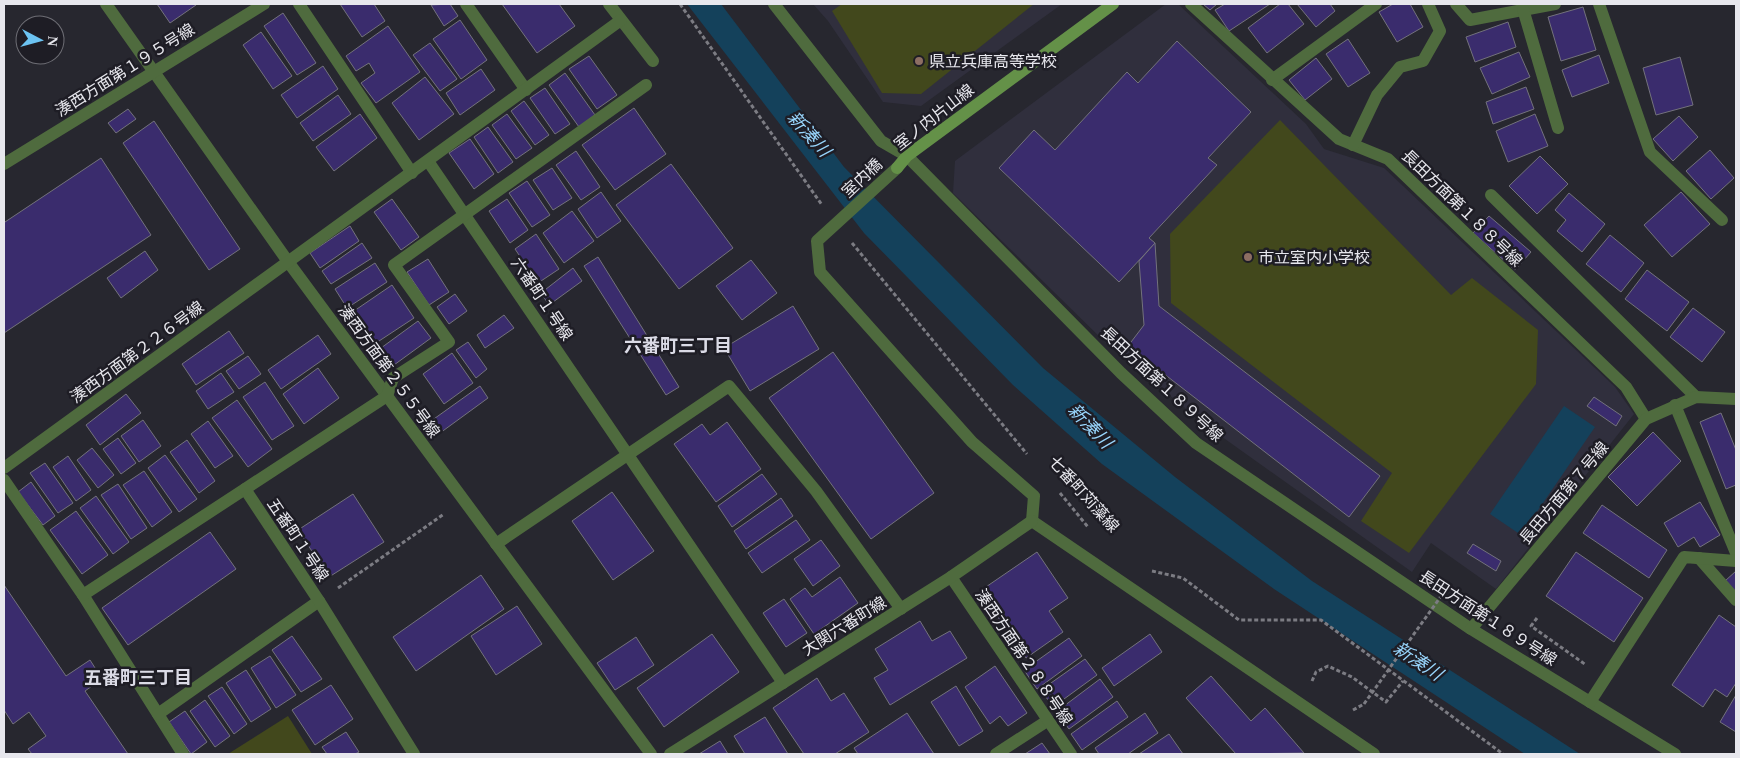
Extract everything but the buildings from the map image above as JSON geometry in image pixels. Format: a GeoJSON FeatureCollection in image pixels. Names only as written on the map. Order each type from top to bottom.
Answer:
{"type":"FeatureCollection","features":[{"type":"Feature","properties":{"kind":"street","name":"湊西方面第２５５号線"},"geometry":{"type":"LineString","coordinates":[[106,4],[289,263],[651,754]]}},
{"type":"Feature","properties":{"kind":"street","name":"湊西方面第１９５号線"},"geometry":{"type":"LineString","coordinates":[[4,164],[264,4]]}},
{"type":"Feature","properties":{"kind":"street"},"geometry":{"type":"LineString","coordinates":[[299,4],[412,172]]}},
{"type":"Feature","properties":{"kind":"street"},"geometry":{"type":"LineString","coordinates":[[466,4],[526,90]]}},
{"type":"Feature","properties":{"kind":"street"},"geometry":{"type":"LineString","coordinates":[[609,4],[653,61]]}},
{"type":"Feature","properties":{"kind":"street","name":"長田方面第１８９号線"},"geometry":{"type":"LineString","coordinates":[[774,4],[882,141],[907,156],[1121,373],[1196,443],[1471,629],[1675,754]]}},
{"type":"Feature","properties":{"kind":"street","name":"室ノ内片山線"},"geometry":{"type":"LineString","coordinates":[[897,168],[907,156],[1113,4]]}},
{"type":"Feature","properties":{"kind":"street","name":"長田方面第１８８号線"},"geometry":{"type":"LineString","coordinates":[[1191,4],[1272,80],[1339,139],[1388,159],[1626,387],[1646,420]]}},
{"type":"Feature","properties":{"kind":"street"},"geometry":{"type":"LineString","coordinates":[[1272,80],[1376,4]]}},
{"type":"Feature","properties":{"kind":"street"},"geometry":{"type":"LineString","coordinates":[[1353,145],[1377,95],[1400,67],[1423,61],[1440,31],[1428,4]]}},
{"type":"Feature","properties":{"kind":"street"},"geometry":{"type":"LineString","coordinates":[[1456,4],[1470,20],[1555,4]]}},
{"type":"Feature","properties":{"kind":"street"},"geometry":{"type":"LineString","coordinates":[[1599,4],[1650,152],[1722,220]]}},
{"type":"Feature","properties":{"kind":"street"},"geometry":{"type":"LineString","coordinates":[[1523,9],[1558,128]]}},
{"type":"Feature","properties":{"kind":"street","name":"湊西方面第２２６号線"},"geometry":{"type":"LineString","coordinates":[[4,468],[622,20]]}},
{"type":"Feature","properties":{"kind":"street"},"geometry":{"type":"LineString","coordinates":[[387,396],[393,378],[449,342],[394,265],[646,85]]}},
{"type":"Feature","properties":{"kind":"street","name":"六番町１号線"},"geometry":{"type":"LineString","coordinates":[[428,161],[783,683]]}},
{"type":"Feature","properties":{"kind":"street","name":"室内橋"},"geometry":{"type":"LineString","coordinates":[[838,224],[897,168]]}},
{"type":"Feature","properties":{"kind":"street"},"geometry":{"type":"LineString","coordinates":[[1491,195],[1696,397],[1736,399]]}},
{"type":"Feature","properties":{"kind":"street"},"geometry":{"type":"LineString","coordinates":[[838,224],[818,241],[820,272],[972,442],[1034,496],[1032,521],[1374,754]]}},
{"type":"Feature","properties":{"kind":"street"},"geometry":{"type":"LineString","coordinates":[[496,544],[729,386],[816,491],[901,609]]}},
{"type":"Feature","properties":{"kind":"street","name":"五番町１号線"},"geometry":{"type":"LineString","coordinates":[[387,396],[245,489],[319,601],[414,754]]}},
{"type":"Feature","properties":{"kind":"street","name":"長田方面第７号線"},"geometry":{"type":"LineString","coordinates":[[1471,629],[1646,420],[1675,405],[1696,397]]}},
{"type":"Feature","properties":{"kind":"street"},"geometry":{"type":"LineString","coordinates":[[1675,405],[1736,553]]}},
{"type":"Feature","properties":{"kind":"street"},"geometry":{"type":"LineString","coordinates":[[4,480],[83,595],[183,754]]}},
{"type":"Feature","properties":{"kind":"street"},"geometry":{"type":"LineString","coordinates":[[83,595],[245,489]]}},
{"type":"Feature","properties":{"kind":"street","name":"大関六番町線"},"geometry":{"type":"LineString","coordinates":[[670,754],[951,577],[1032,521]]}},
{"type":"Feature","properties":{"kind":"street"},"geometry":{"type":"LineString","coordinates":[[1590,702],[1684,558],[1736,561]]}},
{"type":"Feature","properties":{"kind":"street"},"geometry":{"type":"LineString","coordinates":[[1699,558],[1736,600]]}},
{"type":"Feature","properties":{"kind":"street","name":"湊西方面第２８８号線"},"geometry":{"type":"LineString","coordinates":[[951,577],[1071,754]]}},
{"type":"Feature","properties":{"kind":"street"},"geometry":{"type":"LineString","coordinates":[[158,714],[319,601]]}},
{"type":"Feature","properties":{"kind":"street"},"geometry":{"type":"LineString","coordinates":[[996,754],[1047,721]]}},
{"type":"Feature","properties":{"kind":"path","name":"七番町苅藻線"},"geometry":{"type":"LineString","coordinates":[[680,4],[838,224],[1029,456]]}},
{"type":"Feature","properties":{"kind":"path","name":"七番町苅藻線"},"geometry":{"type":"LineString","coordinates":[[1054,486],[1092,532]]}},
{"type":"Feature","properties":{"kind":"path"},"geometry":{"type":"LineString","coordinates":[[319,601],[463,500]]}},
{"type":"Feature","properties":{"kind":"path"},"geometry":{"type":"LineString","coordinates":[[1146,567],[1183,578],[1239,620],[1321,620],[1503,754]]}},
{"type":"Feature","properties":{"kind":"path"},"geometry":{"type":"LineString","coordinates":[[1344,711],[1351,711],[1364,704],[1444,592]]}},
{"type":"Feature","properties":{"kind":"path"},"geometry":{"type":"LineString","coordinates":[[1473,608],[1496,624]]}},
{"type":"Feature","properties":{"kind":"path"},"geometry":{"type":"LineString","coordinates":[[1531,626],[1536,618]]}},
{"type":"Feature","properties":{"kind":"path"},"geometry":{"type":"LineString","coordinates":[[1310,685],[1316,672],[1328,666],[1352,677],[1386,702],[1403,681]]}},
{"type":"Feature","properties":{"kind":"shaded area","name":"県立兵庫高等学校"},"geometry":{"type":"Polygon","coordinates":[[[813,4],[1062,4],[921,106],[883,102],[828,21],[813,4]]]}},
{"type":"Feature","properties":{"kind":"shaded area","name":"市立室内小学校"},"geometry":{"type":"Polygon","coordinates":[[[1166,4],[1178,4],[1306,124],[1324,149],[1384,168],[1615,387],[1634,414],[1496,589],[1431,543],[1412,572],[1211,429],[1108,345],[953,193],[955,161],[1166,4]]]}},
{"type":"Feature","properties":{"kind":"green space","name":"県立兵庫高等学校"},"geometry":{"type":"Polygon","coordinates":[[[842,4],[1034,4],[921,94],[882,93],[832,11],[842,4]]]}},
{"type":"Feature","properties":{"kind":"green space"},"geometry":{"type":"Polygon","coordinates":[[[1280,120],[1451,295],[1472,278],[1538,330],[1536,384],[1409,553],[1361,521],[1392,473],[1171,303],[1170,234],[1280,120]]]}},
{"type":"Feature","properties":{"kind":"green space"},"geometry":{"type":"Polygon","coordinates":[[[288,716],[312,754],[228,754],[288,716]]]}},
{"type":"Feature","properties":{"kind":"water","name":"新湊川"},"geometry":{"type":"Polygon","coordinates":[[[687,4],[721,4],[844,167],[1043,368],[1175,477],[1312,581],[1580,754],[1525,754],[1274,589],[1102,464],[1013,385],[864,233],[687,4]]]}},
{"type":"Feature","properties":{"kind":"water"},"geometry":{"type":"Polygon","coordinates":[[[1564,406],[1595,427],[1521,535],[1490,514],[1564,406]]]}},
{"type":"Feature","properties":{"kind":"place","name":"県立兵庫高等学校"},"geometry":{"type":"Point","coordinates":[919,61]}},
{"type":"Feature","properties":{"kind":"place","name":"市立室内小学校"},"geometry":{"type":"Point","coordinates":[1248,257]}},
{"type":"Feature","properties":{"kind":"district","name":"六番町三丁目"},"geometry":{"type":"Point","coordinates":[678,346]}},
{"type":"Feature","properties":{"kind":"district","name":"五番町三丁目"},"geometry":{"type":"Point","coordinates":[138,678]}}]}
